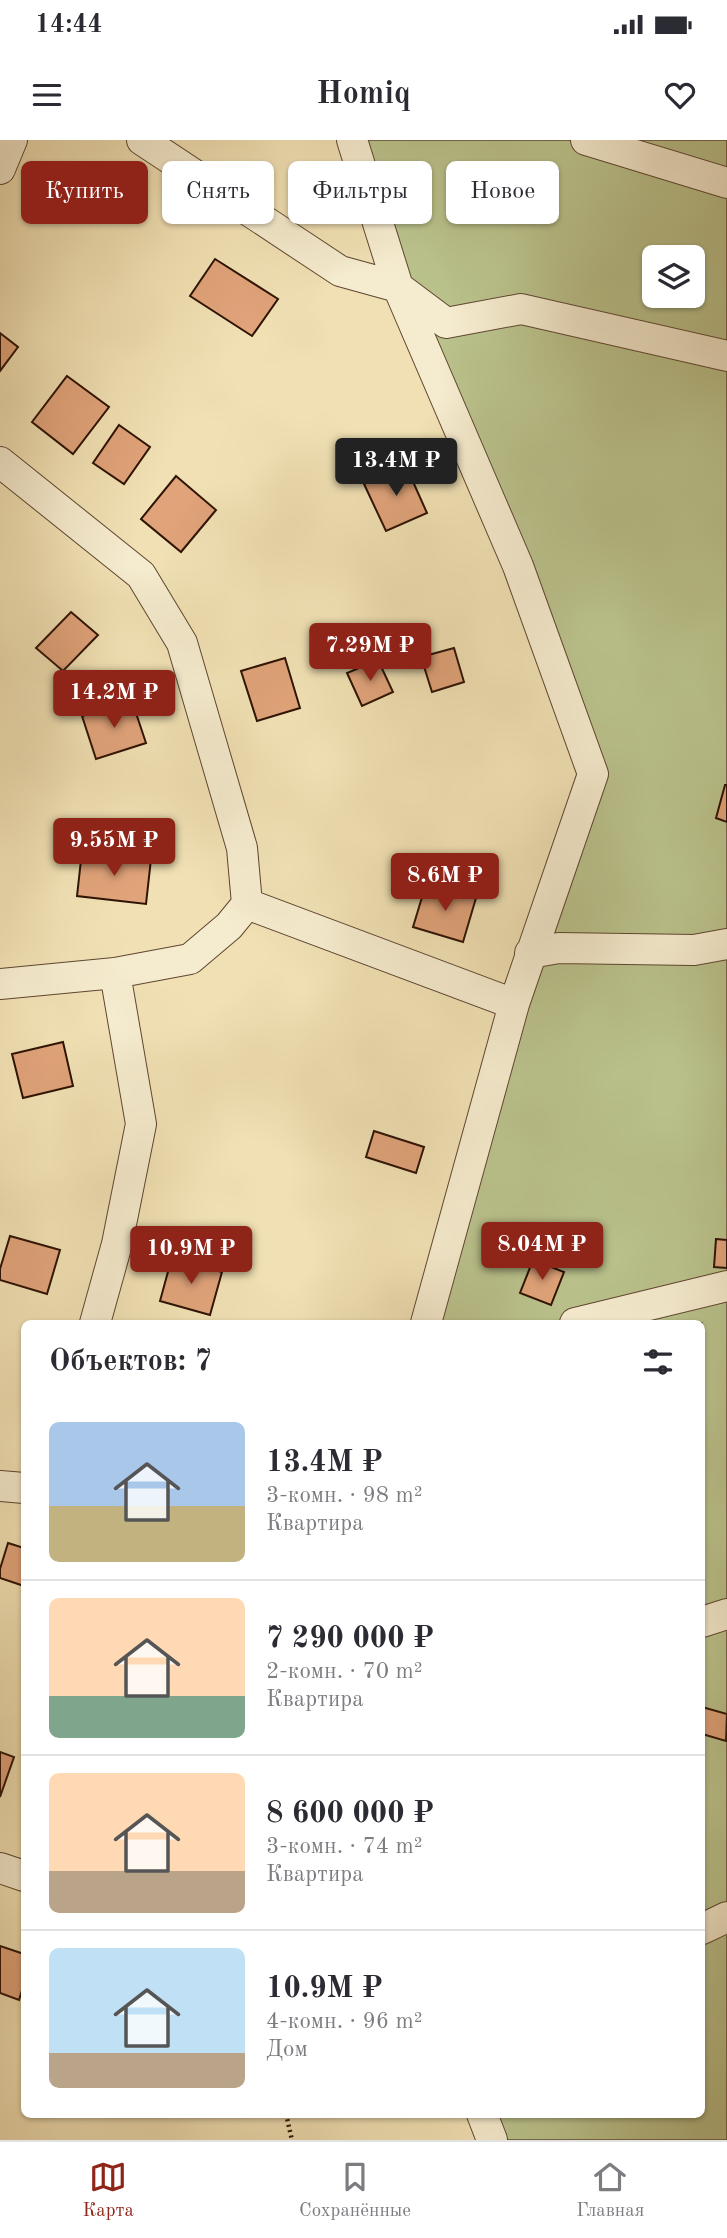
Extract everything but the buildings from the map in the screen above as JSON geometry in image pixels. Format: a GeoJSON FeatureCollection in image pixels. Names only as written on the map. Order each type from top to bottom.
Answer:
{"type":"FeatureCollection","features":[{"type":"Feature","properties":{"kind":"street"},"geometry":{"type":"LineString","coordinates":[[0,169],[12,140]]}},
{"type":"Feature","properties":{"kind":"street"},"geometry":{"type":"LineString","coordinates":[[142,140],[340,271],[398,287],[446,323],[521,309],[727,356]]}},
{"type":"Feature","properties":{"kind":"street"},"geometry":{"type":"LineString","coordinates":[[352,140],[398,287],[518,566],[593,774],[514,1004],[427,1320]]}},
{"type":"Feature","properties":{"kind":"street"},"geometry":{"type":"LineString","coordinates":[[586,140],[727,183]]}},
{"type":"Feature","properties":{"kind":"street"},"geometry":{"type":"LineString","coordinates":[[0,462],[141,575],[183,643],[242,848],[247,904],[229,926],[190,959],[115,973],[0,984]]}},
{"type":"Feature","properties":{"kind":"street"},"geometry":{"type":"LineString","coordinates":[[247,904],[514,1004]]}},
{"type":"Feature","properties":{"kind":"street"},"geometry":{"type":"LineString","coordinates":[[530,953],[559,948],[694,950],[727,944]]}},
{"type":"Feature","properties":{"kind":"street"},"geometry":{"type":"LineString","coordinates":[[96,1320],[117,1244],[141,1124],[115,973]]}},
{"type":"Feature","properties":{"kind":"street"},"geometry":{"type":"LineString","coordinates":[[587,1320],[727,1286]]}},
{"type":"Feature","properties":{"kind":"street"},"geometry":{"type":"LineString","coordinates":[[0,1486],[21,1488]]}},
{"type":"Feature","properties":{"kind":"street"},"geometry":{"type":"LineString","coordinates":[[705,1621],[727,1614]]}},
{"type":"Feature","properties":{"kind":"street"},"geometry":{"type":"LineString","coordinates":[[0,1868],[21,1875]]}},
{"type":"Feature","properties":{"kind":"street"},"geometry":{"type":"LineString","coordinates":[[705,1928],[727,1917]]}},
{"type":"Feature","properties":{"kind":"street"},"geometry":{"type":"LineString","coordinates":[[484,2118],[492,2140]]}},
{"type":"Feature","properties":{"kind":"path"},"geometry":{"type":"LineString","coordinates":[[287,2118],[292,2140]]}},
{"type":"Feature","properties":{"kind":"green space"},"geometry":{"type":"Polygon","coordinates":[[[352,140],[727,140],[727,2140],[480,2140],[473,2118],[705,2118],[705,1320],[427,1320],[593,774],[384,224],[432,224],[432,161],[360,161],[352,140]]]}}]}
